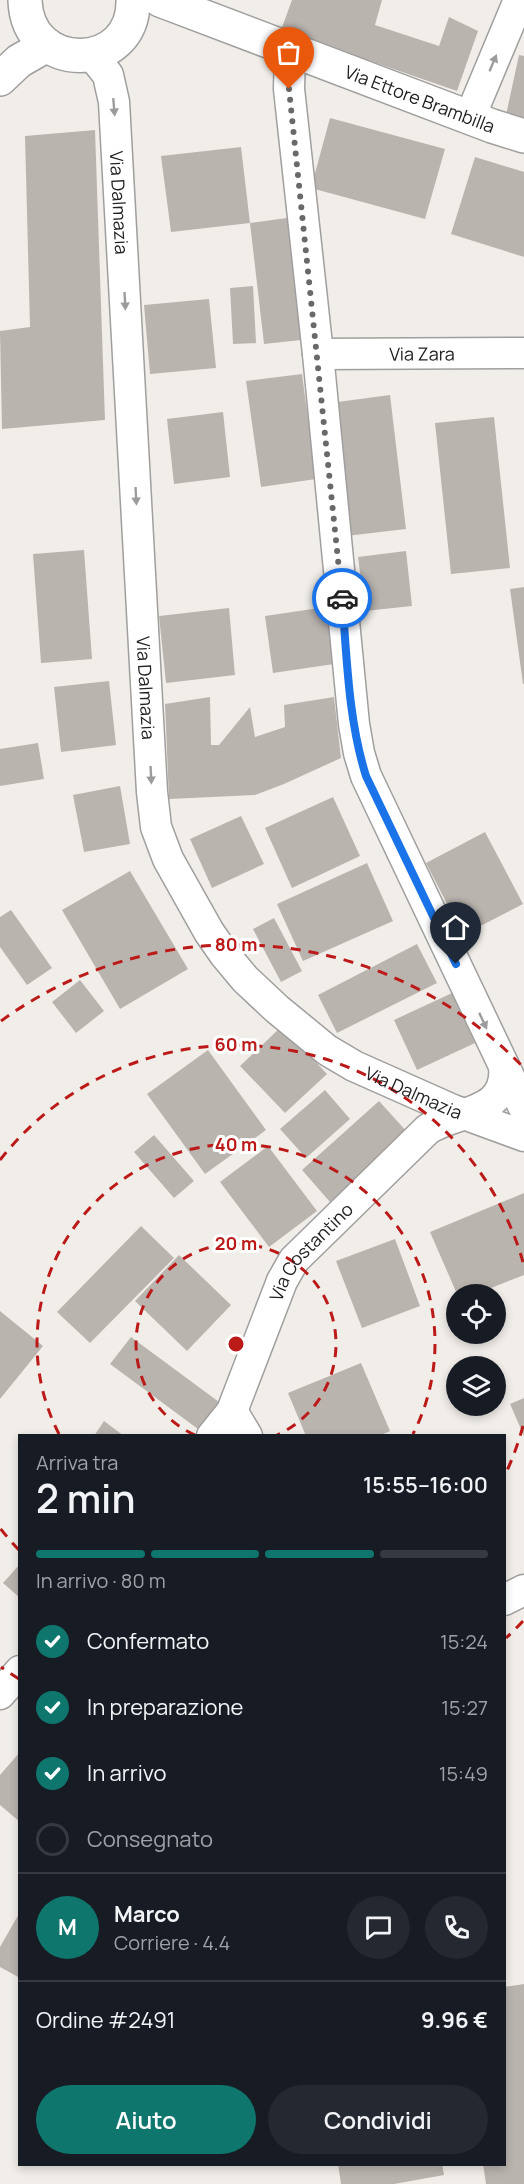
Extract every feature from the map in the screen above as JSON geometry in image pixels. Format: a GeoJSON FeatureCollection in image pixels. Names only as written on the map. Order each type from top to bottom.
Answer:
{"type":"FeatureCollection","features":[{"type":"Feature","properties":{"kind":"street"},"geometry":{"type":"LineString","coordinates":[[470,117],[519,0]]}},
{"type":"Feature","properties":{"kind":"street","name":"Via Ettore Brambilla"},"geometry":{"type":"LineString","coordinates":[[130,13],[143,19],[171,4],[524,136]]}},
{"type":"Feature","properties":{"kind":"street"},"geometry":{"type":"LineString","coordinates":[[9,70],[26,19],[55,51],[77,57],[92,55],[107,49],[117,41],[130,13]]}},
{"type":"Feature","properties":{"kind":"street"},"geometry":{"type":"LineString","coordinates":[[290,49],[289,89],[318,354],[354,724],[359,753],[366,776],[524,1108]]}},
{"type":"Feature","properties":{"kind":"street","name":"Via Dalmazia"},"geometry":{"type":"LineString","coordinates":[[92,55],[108,75],[114,102],[152,792],[156,827],[168,859],[209,932],[225,955],[245,979],[277,1009],[327,1050],[354,1066],[465,1114],[524,1136]]}},
{"type":"Feature","properties":{"kind":"street","name":"Via Zara"},"geometry":{"type":"LineString","coordinates":[[318,354],[524,353]]}},
{"type":"Feature","properties":{"kind":"street","name":"Via Costantino"},"geometry":{"type":"LineString","coordinates":[[216,1434],[240,1423],[282,1281],[294,1260],[428,1129],[442,1120],[465,1114],[491,1102],[500,1093],[505,1079],[504,1066]]}},
{"type":"Feature","properties":{"kind":"street"},"geometry":{"type":"LineString","coordinates":[[506,1599],[524,1590]]}},
{"type":"Feature","properties":{"kind":"street"},"geometry":{"type":"LineString","coordinates":[[0,1694],[18,1673]]}},
{"type":"Feature","properties":{"kind":"building"},"geometry":{"type":"Polygon","coordinates":[[[292,0],[382,0],[375,25],[439,46],[449,17],[478,31],[457,91],[281,30],[292,0]]]}},
{"type":"Feature","properties":{"kind":"building"},"geometry":{"type":"Polygon","coordinates":[[[519,55],[524,56],[524,119],[506,115],[519,55]]]}},
{"type":"Feature","properties":{"kind":"building"},"geometry":{"type":"Polygon","coordinates":[[[330,118],[445,149],[425,219],[311,188],[330,118]]]}},
{"type":"Feature","properties":{"kind":"building"},"geometry":{"type":"Polygon","coordinates":[[[95,130],[105,420],[2,429],[0,331],[30,327],[25,136],[95,130]]]}},
{"type":"Feature","properties":{"kind":"building"},"geometry":{"type":"Polygon","coordinates":[[[241,147],[250,223],[171,232],[161,156],[241,147]]]}},
{"type":"Feature","properties":{"kind":"building"},"geometry":{"type":"Polygon","coordinates":[[[475,157],[524,172],[524,257],[451,234],[475,157]]]}},
{"type":"Feature","properties":{"kind":"building"},"geometry":{"type":"Polygon","coordinates":[[[287,218],[301,340],[264,344],[250,223],[287,218]]]}},
{"type":"Feature","properties":{"kind":"building"},"geometry":{"type":"Polygon","coordinates":[[[253,286],[256,343],[233,344],[230,288],[253,286]]]}},
{"type":"Feature","properties":{"kind":"building"},"geometry":{"type":"Polygon","coordinates":[[[209,299],[216,368],[150,374],[144,305],[209,299]]]}},
{"type":"Feature","properties":{"kind":"building"},"geometry":{"type":"Polygon","coordinates":[[[302,374],[316,479],[261,487],[246,381],[302,374]]]}},
{"type":"Feature","properties":{"kind":"building"},"geometry":{"type":"Polygon","coordinates":[[[390,395],[406,529],[346,536],[330,403],[390,395]]]}},
{"type":"Feature","properties":{"kind":"building"},"geometry":{"type":"Polygon","coordinates":[[[223,412],[230,477],[174,484],[167,419],[223,412]]]}},
{"type":"Feature","properties":{"kind":"building"},"geometry":{"type":"Polygon","coordinates":[[[494,417],[510,568],[451,574],[435,423],[494,417]]]}},
{"type":"Feature","properties":{"kind":"building"},"geometry":{"type":"Polygon","coordinates":[[[84,550],[92,659],[41,663],[33,554],[84,550]]]}},
{"type":"Feature","properties":{"kind":"building"},"geometry":{"type":"Polygon","coordinates":[[[406,551],[412,606],[365,611],[358,557],[406,551]]]}},
{"type":"Feature","properties":{"kind":"building"},"geometry":{"type":"Polygon","coordinates":[[[524,587],[524,684],[523,684],[510,589],[524,587]]]}},
{"type":"Feature","properties":{"kind":"building"},"geometry":{"type":"Polygon","coordinates":[[[326,607],[334,664],[273,673],[265,616],[326,607]]]}},
{"type":"Feature","properties":{"kind":"building"},"geometry":{"type":"Polygon","coordinates":[[[229,608],[235,675],[166,683],[159,616],[229,608]]]}},
{"type":"Feature","properties":{"kind":"building"},"geometry":{"type":"Polygon","coordinates":[[[109,681],[116,745],[61,752],[54,687],[109,681]]]}},
{"type":"Feature","properties":{"kind":"building"},"geometry":{"type":"Polygon","coordinates":[[[210,697],[211,745],[219,745],[250,707],[255,737],[285,727],[284,705],[334,697],[341,758],[255,795],[169,799],[165,704],[210,697]]]}},
{"type":"Feature","properties":{"kind":"building"},"geometry":{"type":"Polygon","coordinates":[[[38,743],[44,779],[0,786],[0,749],[38,743]]]}},
{"type":"Feature","properties":{"kind":"building"},"geometry":{"type":"Polygon","coordinates":[[[120,786],[130,844],[84,852],[73,795],[120,786]]]}},
{"type":"Feature","properties":{"kind":"building"},"geometry":{"type":"Polygon","coordinates":[[[333,797],[360,856],[292,888],[265,828],[333,797]]]}},
{"type":"Feature","properties":{"kind":"building"},"geometry":{"type":"Polygon","coordinates":[[[241,816],[264,864],[212,888],[190,839],[241,816]]]}},
{"type":"Feature","properties":{"kind":"building"},"geometry":{"type":"Polygon","coordinates":[[[485,832],[523,904],[463,935],[426,863],[485,832]]]}},
{"type":"Feature","properties":{"kind":"building"},"geometry":{"type":"Polygon","coordinates":[[[367,863],[393,921],[303,961],[277,904],[367,863]]]}},
{"type":"Feature","properties":{"kind":"building"},"geometry":{"type":"Polygon","coordinates":[[[130,871],[188,969],[120,1009],[62,910],[130,871]]]}},
{"type":"Feature","properties":{"kind":"building"},"geometry":{"type":"Polygon","coordinates":[[[11,910],[52,968],[27,985],[0,947],[0,917],[11,910]]]}},
{"type":"Feature","properties":{"kind":"building"},"geometry":{"type":"Polygon","coordinates":[[[274,918],[302,971],[281,982],[253,929],[274,918]]]}},
{"type":"Feature","properties":{"kind":"building"},"geometry":{"type":"Polygon","coordinates":[[[417,944],[437,983],[337,1033],[318,995],[417,944]]]}},
{"type":"Feature","properties":{"kind":"building"},"geometry":{"type":"Polygon","coordinates":[[[80,980],[104,1011],[76,1033],[52,1002],[80,980]]]}},
{"type":"Feature","properties":{"kind":"building"},"geometry":{"type":"Polygon","coordinates":[[[452,993],[475,1043],[417,1070],[394,1020],[452,993]]]}},
{"type":"Feature","properties":{"kind":"building"},"geometry":{"type":"Polygon","coordinates":[[[282,1026],[327,1074],[285,1113],[240,1066],[282,1026]]]}},
{"type":"Feature","properties":{"kind":"building"},"geometry":{"type":"Polygon","coordinates":[[[208,1050],[266,1130],[205,1174],[147,1094],[208,1050]]]}},
{"type":"Feature","properties":{"kind":"building"},"geometry":{"type":"Polygon","coordinates":[[[325,1090],[350,1119],[306,1158],[280,1129],[325,1090]]]}},
{"type":"Feature","properties":{"kind":"building"},"geometry":{"type":"Polygon","coordinates":[[[379,1101],[408,1133],[330,1202],[302,1170],[379,1101]]]}},
{"type":"Feature","properties":{"kind":"building"},"geometry":{"type":"Polygon","coordinates":[[[154,1135],[194,1181],[174,1198],[134,1152],[154,1135]]]}},
{"type":"Feature","properties":{"kind":"building"},"geometry":{"type":"Polygon","coordinates":[[[268,1146],[317,1211],[269,1247],[220,1182],[268,1146]]]}},
{"type":"Feature","properties":{"kind":"building"},"geometry":{"type":"Polygon","coordinates":[[[524,1193],[524,1275],[501,1284],[453,1284],[430,1232],[524,1193]]]}},
{"type":"Feature","properties":{"kind":"building"},"geometry":{"type":"Polygon","coordinates":[[[141,1226],[174,1258],[90,1343],[57,1312],[141,1226]]]}},
{"type":"Feature","properties":{"kind":"building"},"geometry":{"type":"Polygon","coordinates":[[[395,1239],[420,1306],[362,1328],[336,1261],[395,1239]]]}},
{"type":"Feature","properties":{"kind":"building"},"geometry":{"type":"Polygon","coordinates":[[[179,1255],[231,1305],[187,1351],[135,1301],[179,1255]]]}},
{"type":"Feature","properties":{"kind":"building"},"geometry":{"type":"Polygon","coordinates":[[[0,1311],[43,1346],[0,1399],[0,1311]]]}},
{"type":"Feature","properties":{"kind":"building"},"geometry":{"type":"Polygon","coordinates":[[[131,1337],[219,1402],[198,1429],[110,1364],[131,1337]]]}},
{"type":"Feature","properties":{"kind":"building"},"geometry":{"type":"Polygon","coordinates":[[[361,1363],[390,1431],[383,1434],[305,1434],[288,1393],[361,1363]]]}},
{"type":"Feature","properties":{"kind":"building"},"geometry":{"type":"Polygon","coordinates":[[[524,1398],[524,1436],[510,1404],[524,1398]]]}},
{"type":"Feature","properties":{"kind":"building"},"geometry":{"type":"Polygon","coordinates":[[[104,1421],[121,1434],[95,1434],[104,1421]]]}},
{"type":"Feature","properties":{"kind":"building"},"geometry":{"type":"Polygon","coordinates":[[[18,1566],[18,1596],[3,1583],[18,1566]]]}},
{"type":"Feature","properties":{"kind":"building"},"geometry":{"type":"Polygon","coordinates":[[[18,1754],[18,1820],[0,1805],[0,1775],[18,1754]]]}},
{"type":"Feature","properties":{"kind":"building"},"geometry":{"type":"Polygon","coordinates":[[[18,1916],[18,1977],[0,1967],[0,1947],[18,1916]]]}},
{"type":"Feature","properties":{"kind":"building"},"geometry":{"type":"Polygon","coordinates":[[[524,1984],[524,2184],[486,2184],[483,2166],[506,2166],[506,1987],[524,1984]]]}},
{"type":"Feature","properties":{"kind":"building"},"geometry":{"type":"Polygon","coordinates":[[[338,2166],[442,2166],[444,2175],[394,2184],[341,2184],[338,2166]]]}},
{"type":"Feature","properties":{"kind":"way so far"},"geometry":{"type":"LineString","coordinates":[[289,89],[342,598]]}},
{"type":"Feature","properties":{"kind":"route"},"geometry":{"type":"LineString","coordinates":[[342,598],[354,724],[366,776],[456,964]]}}]}
